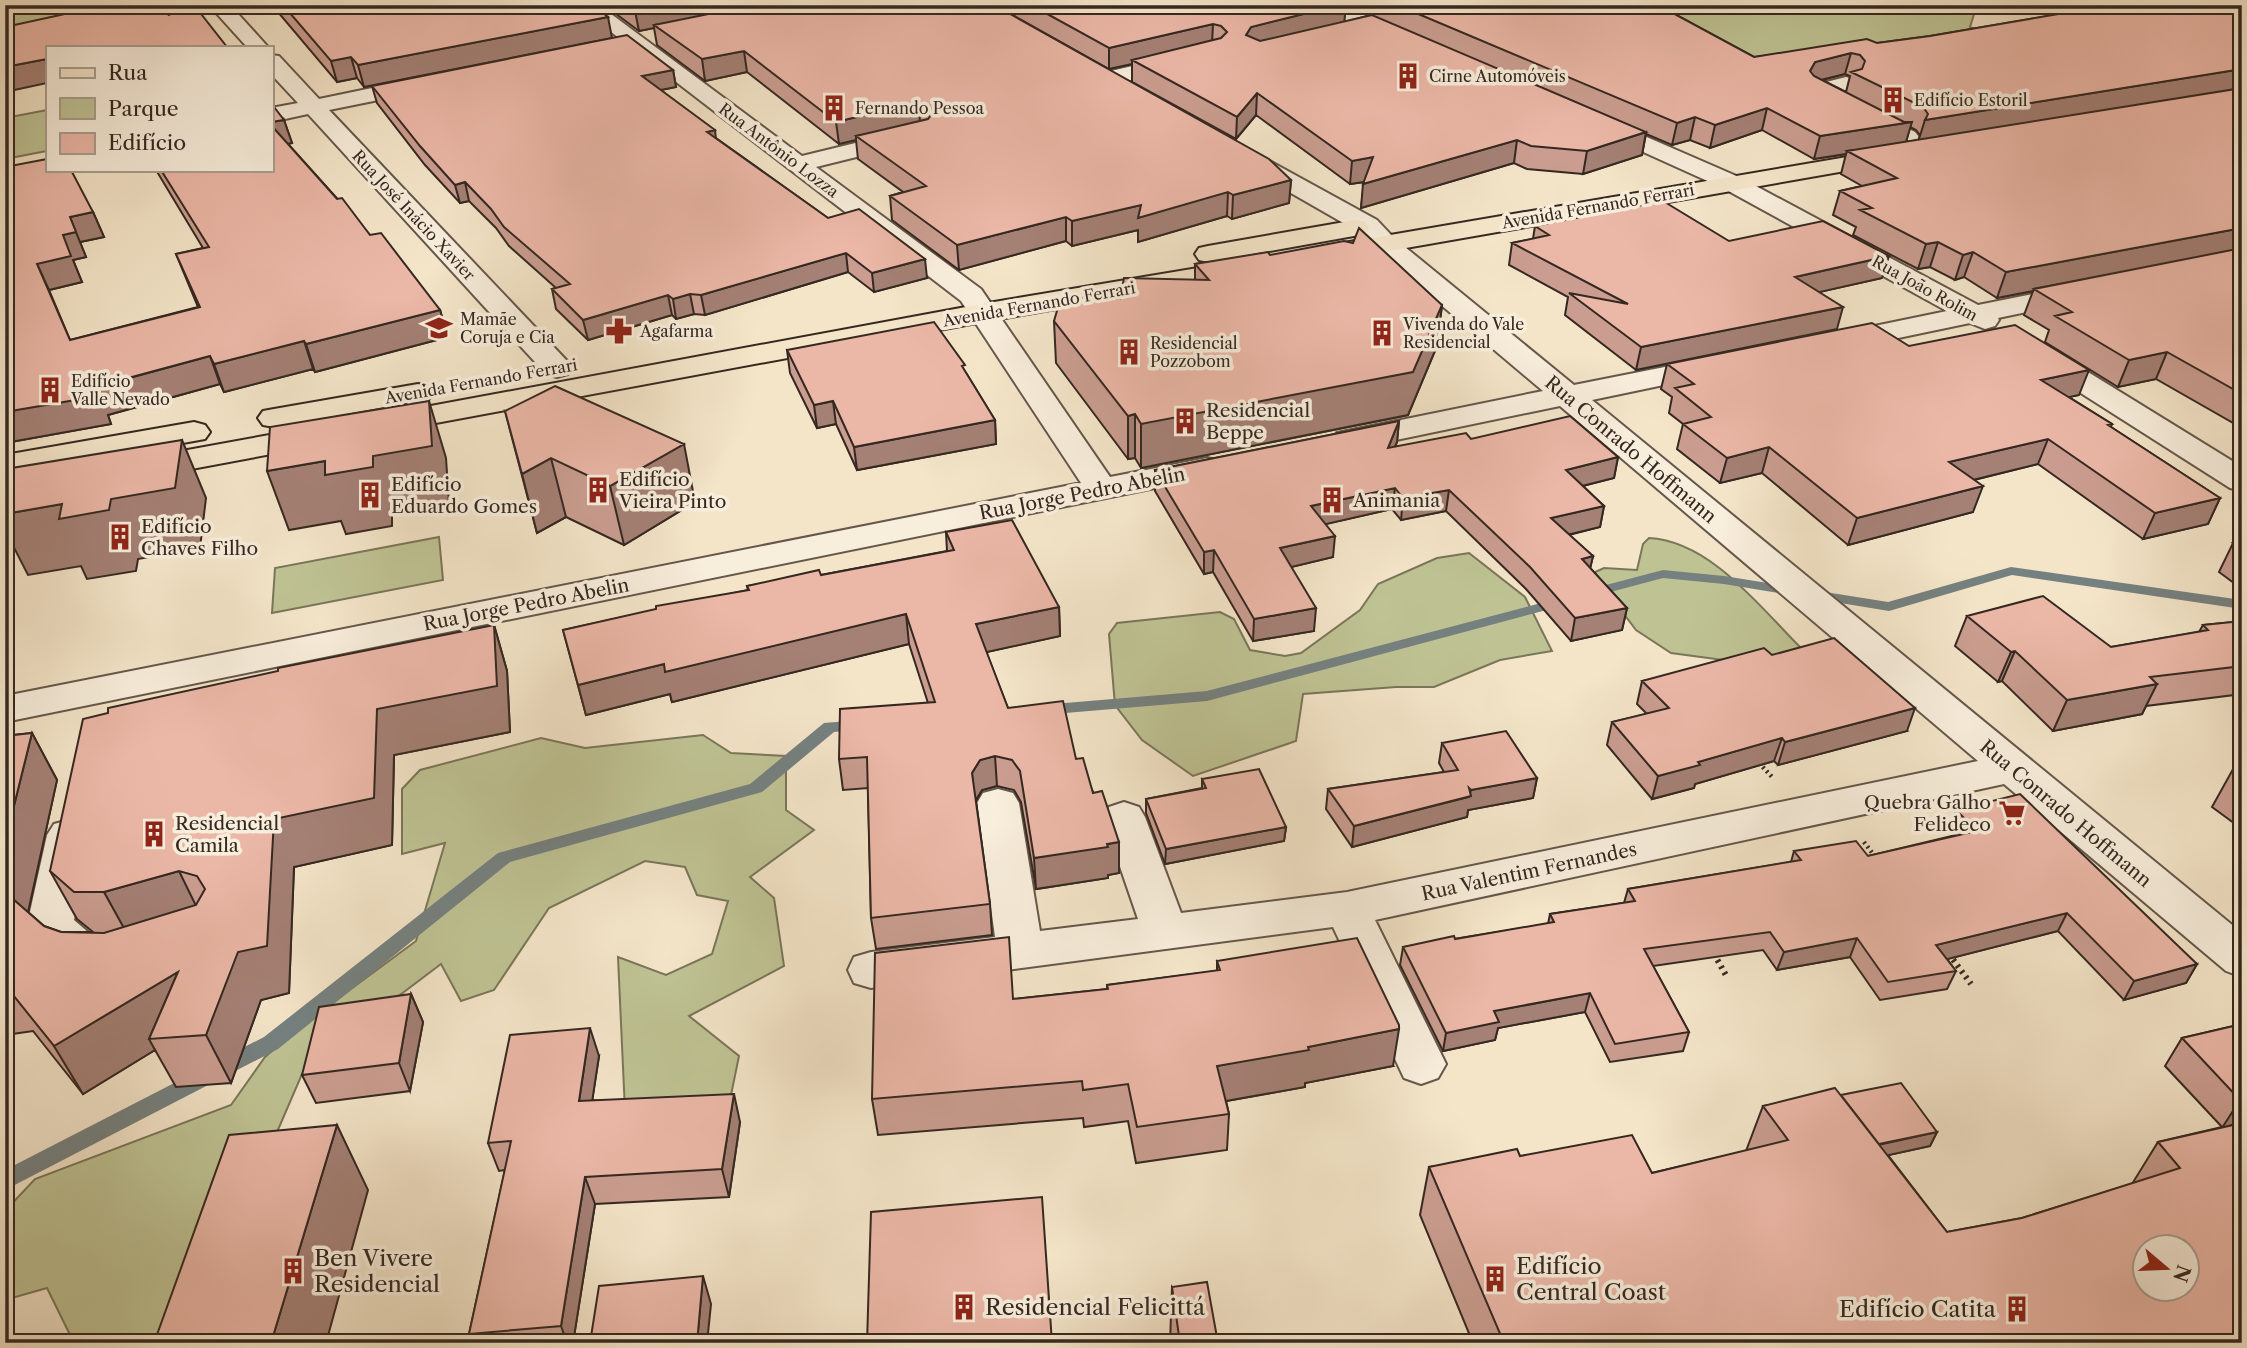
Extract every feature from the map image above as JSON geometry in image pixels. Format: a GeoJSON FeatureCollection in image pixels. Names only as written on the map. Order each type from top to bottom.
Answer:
{"type":"FeatureCollection","features":[{"type":"Feature","properties":{"kind":"main road","name":"Avenida Fernando Ferrari"},"geometry":{"type":"LineString","coordinates":[[5,465],[557,368],[976,304],[1377,235],[1706,170],[1922,140]]}},
{"type":"Feature","properties":{"kind":"main road","name":"Avenida Fernando Ferrari"},"geometry":{"type":"LineString","coordinates":[[1377,235],[1732,183],[1922,140]]}},
{"type":"Feature","properties":{"kind":"main road","name":"Avenida Fernando Ferrari"},"geometry":{"type":"LineString","coordinates":[[5,494],[976,304]]}},
{"type":"Feature","properties":{"kind":"street"},"geometry":{"type":"LineString","coordinates":[[219,5],[257,46]]}},
{"type":"Feature","properties":{"kind":"street","name":"Rua Antônio Lozza"},"geometry":{"type":"LineString","coordinates":[[586,5],[797,164],[976,304],[1101,489]]}},
{"type":"Feature","properties":{"kind":"street"},"geometry":{"type":"LineString","coordinates":[[1324,5],[1420,46]]}},
{"type":"Feature","properties":{"kind":"street"},"geometry":{"type":"LineString","coordinates":[[1334,35],[1372,26]]}},
{"type":"Feature","properties":{"kind":"street"},"geometry":{"type":"LineString","coordinates":[[608,47],[661,37]]}},
{"type":"Feature","properties":{"kind":"street"},"geometry":{"type":"LineString","coordinates":[[1106,79],[1199,56]]}},
{"type":"Feature","properties":{"kind":"street","name":"Rua José Inácio Xavier"},"geometry":{"type":"LineString","coordinates":[[273,63],[557,368]]}},
{"type":"Feature","properties":{"kind":"street"},"geometry":{"type":"LineString","coordinates":[[1082,65],[1130,92]]}},
{"type":"Feature","properties":{"kind":"street"},"geometry":{"type":"LineString","coordinates":[[273,115],[448,80]]}},
{"type":"Feature","properties":{"kind":"street"},"geometry":{"type":"LineString","coordinates":[[1846,85],[1818,91],[1922,140]]}},
{"type":"Feature","properties":{"kind":"street","name":"Rua João Rolim"},"geometry":{"type":"LineString","coordinates":[[1580,115],[1732,183],[1975,314],[2242,481]]}},
{"type":"Feature","properties":{"kind":"street"},"geometry":{"type":"LineString","coordinates":[[797,164],[921,134]]}},
{"type":"Feature","properties":{"kind":"street","name":"Rua Conrado Hoffmann"},"geometry":{"type":"LineString","coordinates":[[1225,146],[1377,235],[2242,959]]}},
{"type":"Feature","properties":{"kind":"street"},"geometry":{"type":"LineString","coordinates":[[1812,347],[2108,287]]}},
{"type":"Feature","properties":{"kind":"street"},"geometry":{"type":"LineString","coordinates":[[1315,446],[1744,360]]}},
{"type":"Feature","properties":{"kind":"street","name":"Rua Jorge Pedro Abelin"},"geometry":{"type":"LineString","coordinates":[[5,709],[95,710],[1101,489],[1235,463]]}},
{"type":"Feature","properties":{"kind":"street","name":"Rua Valentim Fernandes"},"geometry":{"type":"LineString","coordinates":[[870,971],[1347,909],[2012,768]]}},
{"type":"Feature","properties":{"kind":"street"},"geometry":{"type":"LineString","coordinates":[[77,794],[50,925],[89,959],[130,960]]}},
{"type":"Feature","properties":{"kind":"street"},"geometry":{"type":"LineString","coordinates":[[998,803],[1031,951]]}},
{"type":"Feature","properties":{"kind":"street"},"geometry":{"type":"LineString","coordinates":[[1124,817],[1166,933]]}},
{"type":"Feature","properties":{"kind":"street"},"geometry":{"type":"LineString","coordinates":[[1347,909],[1421,1064]]}},
{"type":"Feature","properties":{"kind":"path"},"geometry":{"type":"LineString","coordinates":[[1751,754],[1821,809],[1879,861]]}},
{"type":"Feature","properties":{"kind":"path"},"geometry":{"type":"LineString","coordinates":[[1946,951],[1971,984]]}},
{"type":"Feature","properties":{"kind":"path"},"geometry":{"type":"LineString","coordinates":[[1713,953],[1727,977]]}},
{"type":"Feature","properties":{"kind":"green space"},"geometry":{"type":"Polygon","coordinates":[[[5,5],[119,5],[5,27],[5,5]]]}},
{"type":"Feature","properties":{"kind":"green space"},"geometry":{"type":"Polygon","coordinates":[[[1669,5],[1994,5],[1975,11],[1970,27],[1977,30],[1761,70],[1660,12],[1674,8],[1669,5]]]}},
{"type":"Feature","properties":{"kind":"green space"},"geometry":{"type":"Polygon","coordinates":[[[46,110],[46,151],[5,159],[5,118],[46,110]]]}},
{"type":"Feature","properties":{"kind":"green space"},"geometry":{"type":"Polygon","coordinates":[[[439,537],[443,580],[272,613],[275,568],[439,537]]]}},
{"type":"Feature","properties":{"kind":"green space"},"geometry":{"type":"Polygon","coordinates":[[[1649,538],[1671,542],[1713,563],[1751,596],[1801,648],[1768,666],[1671,653],[1636,630],[1593,573],[1604,568],[1637,570],[1643,544],[1649,538]]]}},
{"type":"Feature","properties":{"kind":"green space"},"geometry":{"type":"Polygon","coordinates":[[[1469,553],[1525,597],[1552,651],[1500,660],[1434,687],[1303,694],[1296,741],[1193,776],[1142,740],[1115,705],[1109,634],[1117,623],[1220,612],[1234,619],[1250,650],[1285,656],[1301,653],[1360,610],[1378,584],[1437,558],[1469,553]]]}},
{"type":"Feature","properties":{"kind":"green space"},"geometry":{"type":"Polygon","coordinates":[[[703,735],[731,753],[786,756],[786,810],[814,830],[750,877],[774,898],[784,966],[689,1016],[739,1056],[730,1100],[625,1111],[618,957],[666,975],[712,954],[728,901],[697,895],[685,867],[645,861],[549,908],[494,990],[461,1001],[441,964],[380,1010],[324,1023],[252,1190],[176,1343],[74,1343],[47,1288],[5,1300],[5,1211],[35,1179],[231,1105],[265,1057],[305,1023],[416,941],[445,843],[402,854],[402,789],[420,770],[541,738],[585,748],[703,735]]]}},
{"type":"Feature","properties":{"kind":"building"},"geometry":{"type":"Polygon","coordinates":[[[106,5],[154,5],[169,15],[183,5],[194,5],[226,46],[46,46],[46,59],[5,67],[5,27],[106,5]]]}},
{"type":"Feature","properties":{"kind":"building"},"geometry":{"type":"Polygon","coordinates":[[[283,5],[593,5],[608,17],[358,65],[351,57],[331,61],[283,5]]]}},
{"type":"Feature","properties":{"kind":"building"},"geometry":{"type":"Polygon","coordinates":[[[627,5],[663,5],[635,11],[627,5]]]}},
{"type":"Feature","properties":{"kind":"building"},"geometry":{"type":"Polygon","coordinates":[[[753,5],[994,5],[1269,159],[1291,180],[1233,195],[1228,192],[1138,218],[1141,205],[1072,221],[1066,217],[957,245],[890,196],[926,186],[856,136],[928,119],[934,111],[929,105],[919,102],[836,122],[744,51],[702,59],[654,25],[753,5]]]}},
{"type":"Feature","properties":{"kind":"building"},"geometry":{"type":"Polygon","coordinates":[[[1031,5],[1340,5],[1251,27],[1246,35],[1260,41],[1372,15],[1646,132],[1587,151],[1531,146],[1517,140],[1363,184],[1373,157],[1352,161],[1257,93],[1237,117],[1132,60],[1221,38],[1227,32],[1221,26],[1213,24],[1109,48],[1031,5]]]}},
{"type":"Feature","properties":{"kind":"building"},"geometry":{"type":"Polygon","coordinates":[[[1397,5],[1658,5],[1754,57],[1867,39],[1877,43],[1930,36],[2099,7],[2094,5],[2242,5],[2242,69],[1925,120],[1928,114],[1923,107],[1851,72],[1862,69],[1865,61],[1860,55],[1851,53],[1815,62],[1810,71],[1814,76],[1904,122],[1912,122],[1820,136],[1767,108],[1715,125],[1695,117],[1677,123],[1397,5]]]}},
{"type":"Feature","properties":{"kind":"building"},"geometry":{"type":"Polygon","coordinates":[[[627,35],[673,70],[642,76],[715,130],[707,132],[828,218],[859,209],[925,259],[872,273],[846,253],[701,295],[690,294],[673,299],[668,295],[583,320],[552,289],[570,284],[504,227],[465,182],[455,185],[372,86],[627,35]]]}},
{"type":"Feature","properties":{"kind":"building"},"geometry":{"type":"Polygon","coordinates":[[[2242,88],[2242,228],[2006,272],[1973,252],[1963,255],[1938,242],[1926,244],[1860,210],[1872,208],[1840,191],[1897,178],[1847,151],[2242,88]]]}},
{"type":"Feature","properties":{"kind":"building"},"geometry":{"type":"Polygon","coordinates":[[[273,106],[284,120],[273,122],[273,106]]]}},
{"type":"Feature","properties":{"kind":"building"},"geometry":{"type":"Polygon","coordinates":[[[273,127],[337,199],[342,198],[370,235],[381,233],[440,310],[214,364],[210,356],[95,387],[99,396],[5,412],[5,167],[46,159],[46,172],[72,172],[93,212],[70,217],[76,232],[63,235],[71,256],[37,264],[70,340],[200,307],[176,254],[209,247],[162,172],[273,172],[273,127]]]}},
{"type":"Feature","properties":{"kind":"building"},"geometry":{"type":"Polygon","coordinates":[[[1663,201],[1729,241],[1823,221],[1889,256],[1795,277],[1843,307],[1641,347],[1569,293],[1628,304],[1512,243],[1549,235],[1535,226],[1663,201]]]}},
{"type":"Feature","properties":{"kind":"building"},"geometry":{"type":"Polygon","coordinates":[[[1359,228],[1442,305],[1413,372],[1141,424],[1135,414],[1128,416],[1054,321],[1061,297],[1120,299],[1124,278],[1209,280],[1195,264],[1268,252],[1270,255],[1344,241],[1353,243],[1359,228]]]}},
{"type":"Feature","properties":{"kind":"building"},"geometry":{"type":"Polygon","coordinates":[[[2242,248],[2242,394],[2167,352],[2129,360],[2055,316],[2072,312],[2034,289],[2242,248]]]}},
{"type":"Feature","properties":{"kind":"building"},"geometry":{"type":"Polygon","coordinates":[[[934,322],[965,365],[962,366],[995,420],[854,447],[833,401],[814,405],[787,350],[934,322]]]}},
{"type":"Feature","properties":{"kind":"building"},"geometry":{"type":"Polygon","coordinates":[[[1872,323],[1909,346],[2015,325],[2089,370],[2041,380],[2112,424],[2108,425],[2220,498],[2155,513],[2048,439],[1949,462],[1983,486],[1857,518],[1769,447],[1727,458],[1683,424],[1711,417],[1675,388],[1694,384],[1667,364],[1872,323]]]}},
{"type":"Feature","properties":{"kind":"building"},"geometry":{"type":"Polygon","coordinates":[[[555,386],[684,444],[610,486],[551,458],[522,474],[505,411],[555,386]]]}},
{"type":"Feature","properties":{"kind":"building"},"geometry":{"type":"Polygon","coordinates":[[[429,401],[432,446],[373,456],[373,467],[325,475],[325,461],[267,471],[270,427],[429,401]]]}},
{"type":"Feature","properties":{"kind":"building"},"geometry":{"type":"Polygon","coordinates":[[[1570,416],[1618,457],[1566,470],[1604,506],[1551,518],[1593,556],[1582,559],[1627,608],[1575,618],[1530,567],[1449,490],[1403,498],[1395,488],[1311,506],[1335,536],[1280,548],[1316,608],[1254,619],[1214,550],[1204,552],[1155,470],[1399,421],[1388,448],[1466,433],[1471,439],[1570,416]]]}},
{"type":"Feature","properties":{"kind":"building"},"geometry":{"type":"Polygon","coordinates":[[[182,440],[175,488],[111,499],[109,510],[59,519],[62,504],[5,514],[5,491],[12,468],[182,440]]]}},
{"type":"Feature","properties":{"kind":"building"},"geometry":{"type":"Polygon","coordinates":[[[1012,520],[1059,607],[976,624],[1008,708],[1063,701],[1076,759],[1083,758],[1093,793],[1102,791],[1119,842],[1107,844],[1108,847],[1034,858],[1020,771],[1012,760],[995,756],[980,760],[972,773],[990,904],[871,918],[867,757],[839,759],[840,709],[935,702],[906,614],[665,672],[664,664],[578,685],[563,630],[656,609],[656,606],[749,590],[747,586],[819,570],[821,575],[954,550],[946,532],[1012,520]]]}},
{"type":"Feature","properties":{"kind":"building"},"geometry":{"type":"Polygon","coordinates":[[[2242,541],[2242,549],[2233,543],[2242,541]]]}},
{"type":"Feature","properties":{"kind":"building"},"geometry":{"type":"Polygon","coordinates":[[[2043,596],[2111,647],[2208,630],[2203,625],[2242,621],[2242,666],[2150,677],[2157,684],[2067,700],[2015,651],[2011,652],[1967,616],[2043,596]]]}},
{"type":"Feature","properties":{"kind":"building"},"geometry":{"type":"Polygon","coordinates":[[[494,625],[497,686],[377,709],[374,798],[274,819],[267,946],[238,952],[206,1035],[149,1039],[178,972],[54,1046],[5,985],[5,892],[44,926],[61,932],[104,933],[196,905],[205,889],[197,876],[179,871],[104,892],[74,892],[50,871],[83,719],[108,713],[108,708],[278,671],[278,668],[494,625]]]}},
{"type":"Feature","properties":{"kind":"building"},"geometry":{"type":"Polygon","coordinates":[[[1834,638],[1915,708],[1785,742],[1782,738],[1658,776],[1612,722],[1669,708],[1642,681],[1764,648],[1772,655],[1834,638]]]}},
{"type":"Feature","properties":{"kind":"building"},"geometry":{"type":"Polygon","coordinates":[[[1506,731],[1537,778],[1471,790],[1469,788],[1471,796],[1354,826],[1328,789],[1458,770],[1442,743],[1506,731]]]}},
{"type":"Feature","properties":{"kind":"building"},"geometry":{"type":"Polygon","coordinates":[[[32,733],[5,842],[5,736],[32,733]]]}},
{"type":"Feature","properties":{"kind":"building"},"geometry":{"type":"Polygon","coordinates":[[[1259,769],[1286,827],[1166,849],[1146,799],[1206,788],[1202,779],[1259,769]]]}},
{"type":"Feature","properties":{"kind":"building"},"geometry":{"type":"Polygon","coordinates":[[[2020,794],[2197,964],[2134,981],[2067,913],[1936,945],[1956,971],[1888,982],[1857,938],[1784,952],[1770,932],[1644,949],[1689,1032],[1615,1044],[1590,993],[1494,1011],[1499,1022],[1446,1033],[1403,947],[1454,936],[1455,939],[1554,922],[1550,914],[1635,901],[1628,889],[1801,860],[1794,851],[1856,841],[1868,856],[1977,831],[1956,810],[2020,794]]]}},
{"type":"Feature","properties":{"kind":"building"},"geometry":{"type":"Polygon","coordinates":[[[1009,937],[1013,999],[1108,989],[1107,985],[1220,970],[1217,961],[1357,938],[1399,1029],[1308,1047],[1309,1050],[1217,1066],[1229,1114],[1137,1127],[1128,1084],[1083,1090],[1082,1081],[872,1099],[875,953],[1009,937]]]}},
{"type":"Feature","properties":{"kind":"building"},"geometry":{"type":"Polygon","coordinates":[[[411,994],[399,1063],[302,1075],[319,1007],[411,994]]]}},
{"type":"Feature","properties":{"kind":"building"},"geometry":{"type":"Polygon","coordinates":[[[2242,1024],[2242,1100],[2240,1100],[2182,1038],[2242,1024]]]}},
{"type":"Feature","properties":{"kind":"building"},"geometry":{"type":"Polygon","coordinates":[[[590,1028],[579,1101],[734,1094],[722,1169],[585,1177],[561,1326],[469,1334],[511,1141],[488,1143],[510,1035],[590,1028]]]}},
{"type":"Feature","properties":{"kind":"building"},"geometry":{"type":"Polygon","coordinates":[[[1901,1083],[1937,1132],[1879,1144],[1841,1095],[1901,1083]]]}},
{"type":"Feature","properties":{"kind":"building"},"geometry":{"type":"Polygon","coordinates":[[[1835,1088],[1947,1232],[2022,1218],[2180,1168],[2158,1142],[2242,1123],[2242,1332],[2211,1343],[1504,1343],[1429,1167],[1517,1149],[1520,1156],[1632,1135],[1652,1173],[1788,1140],[1763,1106],[1835,1088]]]}},
{"type":"Feature","properties":{"kind":"building"},"geometry":{"type":"Polygon","coordinates":[[[337,1125],[271,1343],[154,1343],[229,1135],[337,1125]]]}},
{"type":"Feature","properties":{"kind":"building"},"geometry":{"type":"Polygon","coordinates":[[[1042,1197],[1052,1343],[867,1343],[871,1212],[1042,1197]]]}},
{"type":"Feature","properties":{"kind":"building"},"geometry":{"type":"Polygon","coordinates":[[[703,1276],[697,1343],[590,1343],[599,1286],[703,1276]]]}},
{"type":"Feature","properties":{"kind":"building"},"geometry":{"type":"Polygon","coordinates":[[[1207,1282],[1218,1343],[1180,1343],[1172,1287],[1207,1282]]]}},
{"type":"Feature","properties":{"kind":"waterway"},"geometry":{"type":"LineString","coordinates":[[1588,594],[1663,574],[1724,580],[1889,607],[2011,571],[2242,605]]}},
{"type":"Feature","properties":{"kind":"waterway"},"geometry":{"type":"LineString","coordinates":[[1042,710],[1207,696],[1560,602]]}},
{"type":"Feature","properties":{"kind":"waterway"},"geometry":{"type":"LineString","coordinates":[[5,1181],[271,1043],[504,857],[756,788],[830,727],[860,725]]}},
{"type":"Feature","properties":{"kind":"place","name":"Cirne Automóveis"},"geometry":{"type":"Point","coordinates":[1408,76]}},
{"type":"Feature","properties":{"kind":"place","name":"Edifício Estoril"},"geometry":{"type":"Point","coordinates":[1893,100]}},
{"type":"Feature","properties":{"kind":"place","name":"Fernando Pessoa"},"geometry":{"type":"Point","coordinates":[834,108]}},
{"type":"Feature","properties":{"kind":"place","name":"Mamãe Coruja e Cia"},"geometry":{"type":"Point","coordinates":[439,328]}},
{"type":"Feature","properties":{"kind":"place","name":"Agafarma"},"geometry":{"type":"Point","coordinates":[619,331]}},
{"type":"Feature","properties":{"kind":"place","name":"Vivenda do Vale Residencial"},"geometry":{"type":"Point","coordinates":[1382,333]}},
{"type":"Feature","properties":{"kind":"place","name":"Residencial Pozzobom"},"geometry":{"type":"Point","coordinates":[1129,352]}},
{"type":"Feature","properties":{"kind":"place","name":"Edifício Valle Nevado"},"geometry":{"type":"Point","coordinates":[50,390]}},
{"type":"Feature","properties":{"kind":"place","name":"Residencial Beppe"},"geometry":{"type":"Point","coordinates":[1185,421]}},
{"type":"Feature","properties":{"kind":"place","name":"Edifício Vieira Pinto"},"geometry":{"type":"Point","coordinates":[598,490]}},
{"type":"Feature","properties":{"kind":"place","name":"Edifício Eduardo Gomes"},"geometry":{"type":"Point","coordinates":[370,495]}},
{"type":"Feature","properties":{"kind":"place","name":"Animania"},"geometry":{"type":"Point","coordinates":[1332,500]}},
{"type":"Feature","properties":{"kind":"place","name":"Edifício Chaves Filho"},"geometry":{"type":"Point","coordinates":[120,537]}},
{"type":"Feature","properties":{"kind":"place","name":"Quebra Galho Felideco"},"geometry":{"type":"Point","coordinates":[2012,813]}},
{"type":"Feature","properties":{"kind":"place","name":"Residencial Camila"},"geometry":{"type":"Point","coordinates":[154,834]}},
{"type":"Feature","properties":{"kind":"place","name":"Ben Vivere Residencial"},"geometry":{"type":"Point","coordinates":[293,1271]}},
{"type":"Feature","properties":{"kind":"place","name":"Edifício Central Coast"},"geometry":{"type":"Point","coordinates":[1495,1279]}},
{"type":"Feature","properties":{"kind":"place","name":"Residencial Felicittá"},"geometry":{"type":"Point","coordinates":[964,1307]}},
{"type":"Feature","properties":{"kind":"place","name":"Edifício Catita"},"geometry":{"type":"Point","coordinates":[2017,1309]}}]}
